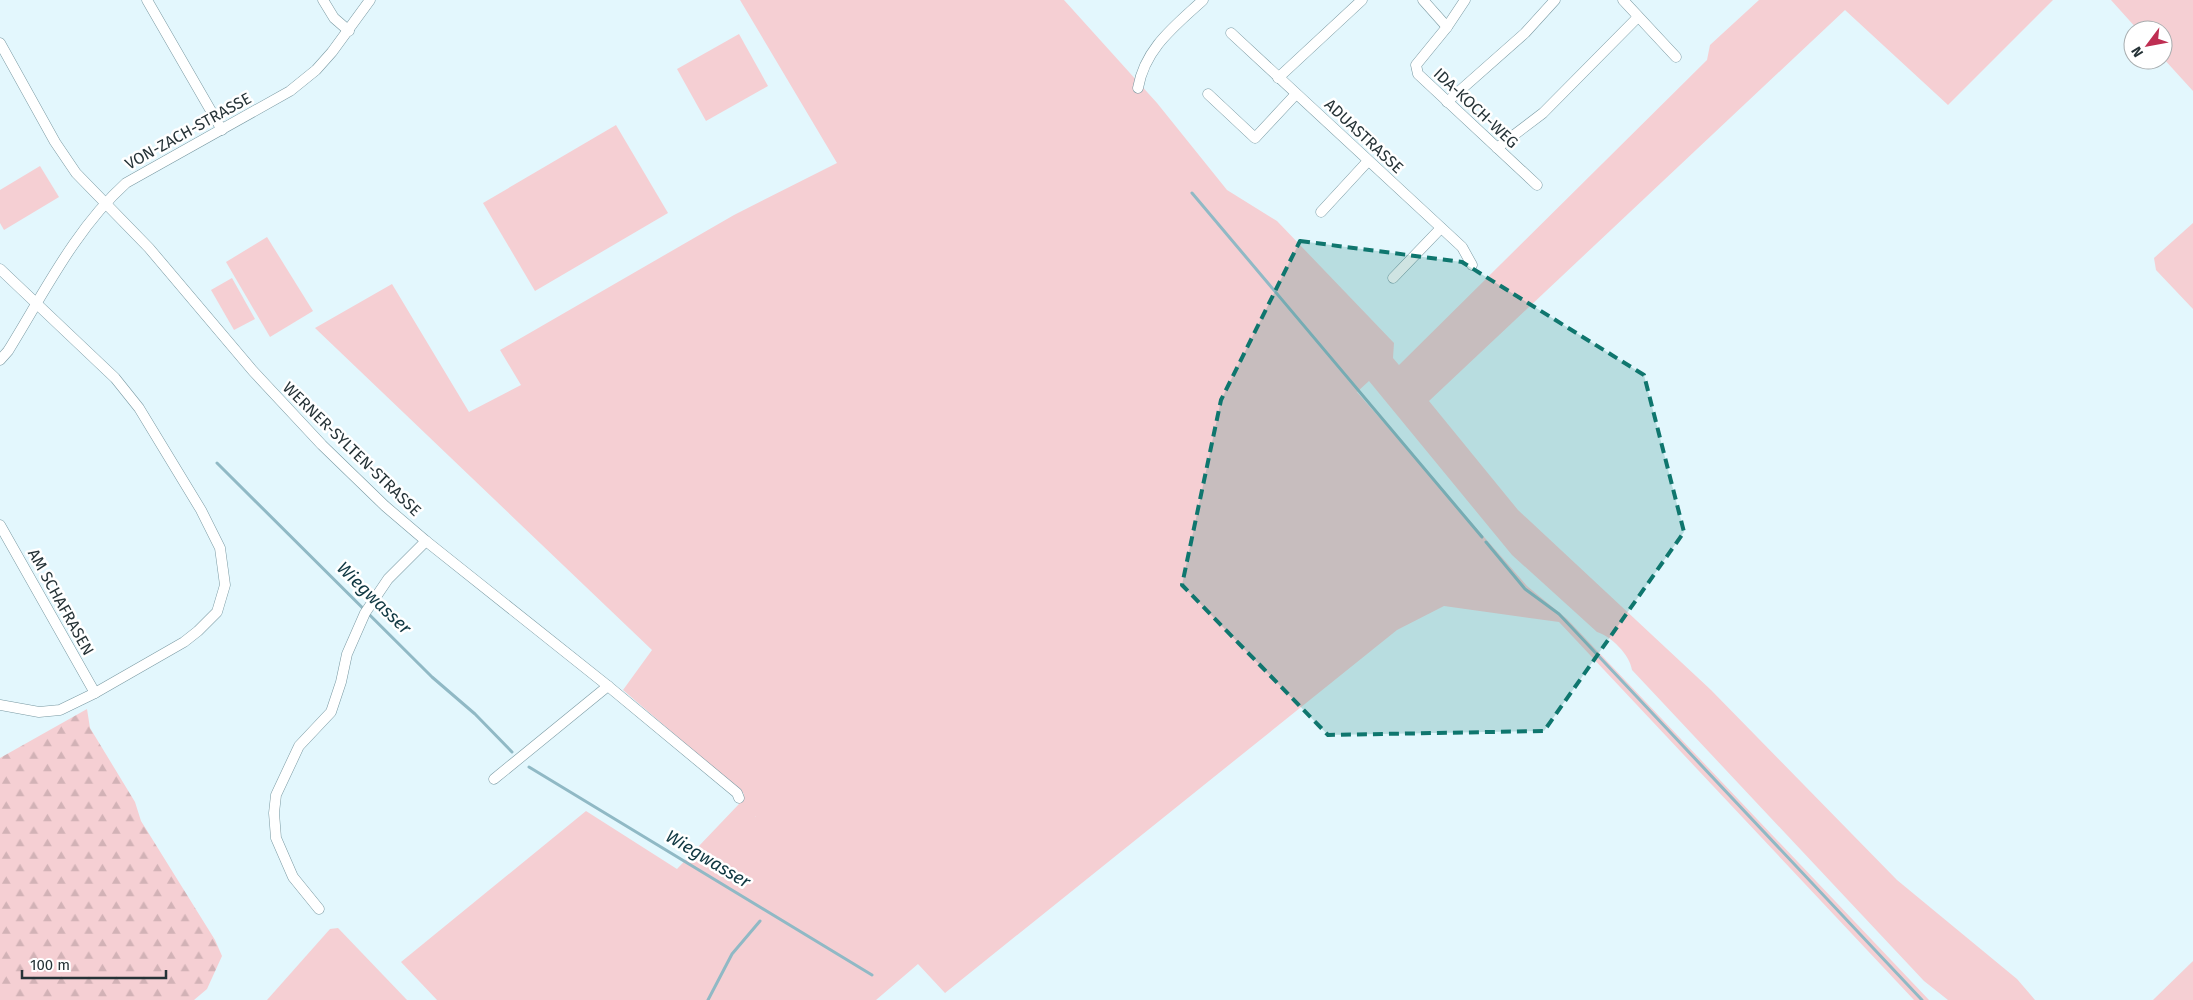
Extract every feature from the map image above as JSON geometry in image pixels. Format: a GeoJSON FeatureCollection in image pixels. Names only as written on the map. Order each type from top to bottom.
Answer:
{"type":"FeatureCollection","features":[{"type":"Feature","properties":{"kind":"street"},"geometry":{"type":"LineString","coordinates":[[147,0],[222,130]]}},
{"type":"Feature","properties":{"kind":"street"},"geometry":{"type":"LineString","coordinates":[[323,0],[334,18],[349,31]]}},
{"type":"Feature","properties":{"kind":"street","name":"VON-ZACH-STRASSE"},"geometry":{"type":"LineString","coordinates":[[0,360],[58,269],[105,202],[126,183],[290,91],[316,70],[349,31],[370,0]]}},
{"type":"Feature","properties":{"kind":"street"},"geometry":{"type":"LineString","coordinates":[[1138,88],[1144,65],[1156,45],[1203,0]]}},
{"type":"Feature","properties":{"kind":"street"},"geometry":{"type":"LineString","coordinates":[[1278,78],[1362,0]]}},
{"type":"Feature","properties":{"kind":"street"},"geometry":{"type":"LineString","coordinates":[[1423,0],[1448,27]]}},
{"type":"Feature","properties":{"kind":"street","name":"IDA-KOCH-WEG"},"geometry":{"type":"LineString","coordinates":[[1466,0],[1448,27],[1416,65],[1418,74],[1537,185]]}},
{"type":"Feature","properties":{"kind":"street"},"geometry":{"type":"LineString","coordinates":[[1447,102],[1526,33],[1555,0]]}},
{"type":"Feature","properties":{"kind":"street"},"geometry":{"type":"LineString","coordinates":[[1623,0],[1676,57]]}},
{"type":"Feature","properties":{"kind":"street"},"geometry":{"type":"LineString","coordinates":[[1497,148],[1543,114],[1638,17]]}},
{"type":"Feature","properties":{"kind":"street","name":"ADUASTRASSE"},"geometry":{"type":"LineString","coordinates":[[1231,33],[1462,247],[1472,265]]}},
{"type":"Feature","properties":{"kind":"street","name":"WERNER-SYLTEN-STRASSE"},"geometry":{"type":"LineString","coordinates":[[0,43],[54,142],[76,173],[149,248],[286,408],[378,499],[426,541],[608,686],[737,793],[739,798]]}},
{"type":"Feature","properties":{"kind":"street"},"geometry":{"type":"LineString","coordinates":[[1208,94],[1255,138],[1296,94]]}},
{"type":"Feature","properties":{"kind":"street"},"geometry":{"type":"LineString","coordinates":[[1321,212],[1368,161]]}},
{"type":"Feature","properties":{"kind":"street"},"geometry":{"type":"LineString","coordinates":[[1393,278],[1441,228]]}},
{"type":"Feature","properties":{"kind":"street"},"geometry":{"type":"LineString","coordinates":[[0,269],[114,378],[139,408],[201,510],[220,548],[224,568],[224,590],[217,612],[198,632],[184,642],[95,694],[60,710],[39,712],[0,705]]}},
{"type":"Feature","properties":{"kind":"street","name":"AM SCHAFRASEN"},"geometry":{"type":"LineString","coordinates":[[0,525],[95,694]]}},
{"type":"Feature","properties":{"kind":"street"},"geometry":{"type":"LineString","coordinates":[[319,909],[293,877],[276,838],[274,813],[276,795],[299,746],[332,712],[347,654],[365,613],[388,579],[426,541]]}},
{"type":"Feature","properties":{"kind":"street"},"geometry":{"type":"LineString","coordinates":[[494,779],[608,686]]}},
{"type":"Feature","properties":{"kind":"highlighted area"},"geometry":{"type":"Polygon","coordinates":[[[1300,241],[1462,262],[1644,375],[1684,532],[1544,731],[1328,735],[1182,585],[1221,400],[1300,241]]]}},
{"type":"Feature","properties":{"kind":"green space"},"geometry":{"type":"Polygon","coordinates":[[[740,0],[1064,0],[1157,103],[1227,190],[1277,221],[1394,343],[1393,358],[1399,365],[1707,60],[1710,45],[1759,0],[2053,0],[1948,105],[1845,10],[1429,401],[1518,510],[1711,690],[1897,880],[2017,979],[2035,1000],[1948,1000],[1924,981],[1632,670],[1624,652],[1614,642],[1597,632],[1512,555],[1369,381],[1357,392],[1527,586],[1567,619],[1929,1000],[1914,1000],[1559,622],[1444,606],[1397,630],[945,993],[918,964],[876,1000],[437,1000],[401,962],[586,811],[677,869],[739,804],[744,794],[623,690],[652,650],[315,328],[392,284],[469,412],[521,385],[500,350],[734,215],[837,163],[740,0]]]}},
{"type":"Feature","properties":{"kind":"green space"},"geometry":{"type":"Polygon","coordinates":[[[2111,0],[2193,0],[2193,91],[2173,69],[2173,20],[2129,20],[2111,0]]]}},
{"type":"Feature","properties":{"kind":"green space"},"geometry":{"type":"Polygon","coordinates":[[[739,34],[768,86],[706,121],[677,69],[739,34]]]}},
{"type":"Feature","properties":{"kind":"green space"},"geometry":{"type":"Polygon","coordinates":[[[616,125],[668,213],[535,291],[483,203],[616,125]]]}},
{"type":"Feature","properties":{"kind":"green space"},"geometry":{"type":"Polygon","coordinates":[[[40,166],[59,197],[4,230],[0,223],[0,190],[40,166]]]}},
{"type":"Feature","properties":{"kind":"green space"},"geometry":{"type":"Polygon","coordinates":[[[2193,223],[2193,309],[2156,270],[2154,258],[2193,223]]]}},
{"type":"Feature","properties":{"kind":"green space"},"geometry":{"type":"Polygon","coordinates":[[[267,237],[313,311],[270,337],[226,262],[267,237]]]}},
{"type":"Feature","properties":{"kind":"green space"},"geometry":{"type":"Polygon","coordinates":[[[232,278],[255,319],[234,330],[211,290],[232,278]]]}},
{"type":"Feature","properties":{"kind":"green space"},"geometry":{"type":"Polygon","coordinates":[[[87,709],[90,728],[135,802],[141,821],[215,940],[222,956],[207,989],[194,1000],[0,1000],[0,758],[87,709]]]}},
{"type":"Feature","properties":{"kind":"green space"},"geometry":{"type":"Polygon","coordinates":[[[338,928],[407,1000],[267,1000],[330,929],[338,928]]]}},
{"type":"Feature","properties":{"kind":"green space"},"geometry":{"type":"Polygon","coordinates":[[[2193,961],[2193,1000],[2153,1000],[2193,961]]]}},
{"type":"Feature","properties":{"kind":"waterway"},"geometry":{"type":"LineString","coordinates":[[1192,193],[1482,537]]}},
{"type":"Feature","properties":{"kind":"waterway","name":"Wiegwasser"},"geometry":{"type":"LineString","coordinates":[[217,463],[432,677],[475,714],[512,752]]}},
{"type":"Feature","properties":{"kind":"waterway"},"geometry":{"type":"LineString","coordinates":[[1486,542],[1525,589],[1559,614],[1922,1000]]}},
{"type":"Feature","properties":{"kind":"waterway","name":"Wiegwasser"},"geometry":{"type":"LineString","coordinates":[[529,767],[872,975]]}},
{"type":"Feature","properties":{"kind":"waterway"},"geometry":{"type":"LineString","coordinates":[[708,1000],[732,954],[760,921]]}}]}
